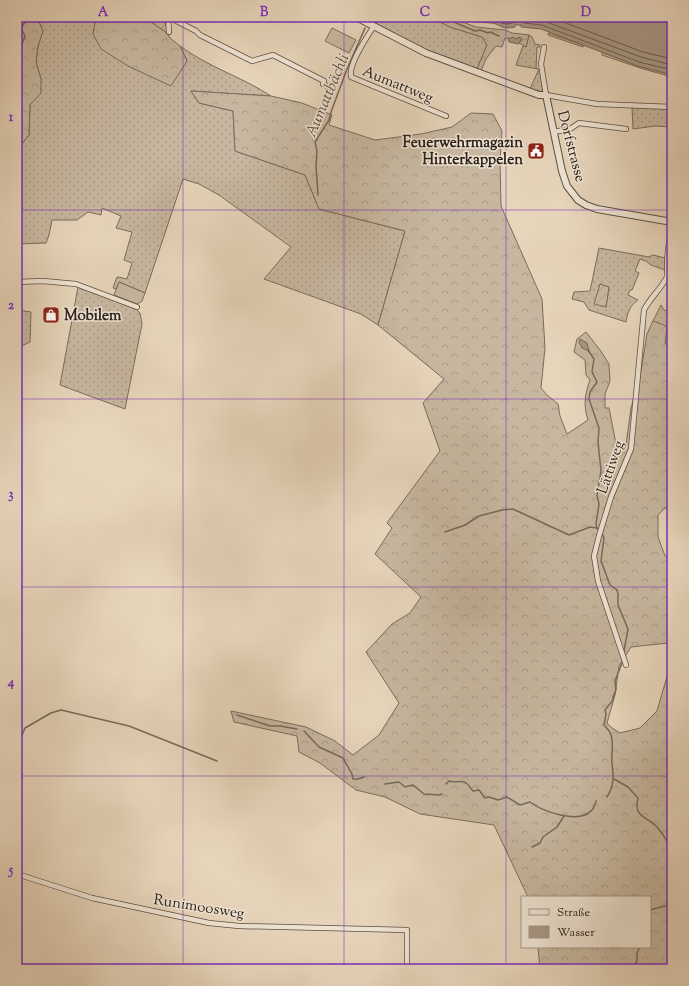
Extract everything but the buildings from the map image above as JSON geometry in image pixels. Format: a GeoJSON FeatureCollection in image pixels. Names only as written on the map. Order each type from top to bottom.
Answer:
{"type":"FeatureCollection","features":[{"type":"Feature","properties":{"kind":"street"},"geometry":{"type":"LineString","coordinates":[[169,32],[169,17],[196,31],[200,35],[252,61],[273,55],[324,81],[323,84],[333,89]]}},
{"type":"Feature","properties":{"kind":"street"},"geometry":{"type":"LineString","coordinates":[[356,17],[435,57],[539,95],[597,104],[672,107]]}},
{"type":"Feature","properties":{"kind":"street","name":"Aumattweg"},"geometry":{"type":"LineString","coordinates":[[374,26],[358,53],[351,70],[351,77],[446,116]]}},
{"type":"Feature","properties":{"kind":"street"},"geometry":{"type":"LineString","coordinates":[[544,46],[541,64],[546,95]]}},
{"type":"Feature","properties":{"kind":"street","name":"Dorfstrasse"},"geometry":{"type":"LineString","coordinates":[[546,95],[564,180],[569,191],[578,200],[597,209],[672,222]]}},
{"type":"Feature","properties":{"kind":"street"},"geometry":{"type":"LineString","coordinates":[[553,132],[570,129],[580,123],[626,129]]}},
{"type":"Feature","properties":{"kind":"street"},"geometry":{"type":"LineString","coordinates":[[672,232],[668,252],[667,277],[672,283]]}},
{"type":"Feature","properties":{"kind":"street","name":"Lättiweg"},"geometry":{"type":"LineString","coordinates":[[626,665],[596,572],[594,556],[611,497],[631,449],[644,310],[647,304],[663,286],[667,277]]}},
{"type":"Feature","properties":{"kind":"street"},"geometry":{"type":"LineString","coordinates":[[17,282],[45,281],[76,284],[137,307]]}},
{"type":"Feature","properties":{"kind":"street","name":"Runimoosweg"},"geometry":{"type":"LineString","coordinates":[[17,874],[92,898],[209,923],[239,926],[407,930],[407,969]]}},
{"type":"Feature","properties":{"kind":"green space"},"geometry":{"type":"Polygon","coordinates":[[[17,17],[37,17],[43,31],[38,46],[36,62],[41,79],[41,93],[30,105],[29,135],[17,150],[17,17]]]}},
{"type":"Feature","properties":{"kind":"green space"},"geometry":{"type":"Polygon","coordinates":[[[37,17],[96,17],[93,34],[187,61],[180,46],[202,60],[271,96],[191,91],[199,103],[233,111],[235,151],[305,175],[319,209],[405,231],[378,325],[361,314],[264,279],[291,247],[219,195],[199,184],[183,179],[145,293],[119,282],[116,289],[113,288],[117,277],[127,279],[132,263],[124,260],[132,232],[116,228],[121,216],[102,208],[101,215],[88,212],[77,220],[52,220],[46,243],[17,244],[17,150],[29,135],[30,105],[41,79],[36,62],[38,46],[43,31],[37,17]]]}},
{"type":"Feature","properties":{"kind":"green space"},"geometry":{"type":"Polygon","coordinates":[[[96,17],[144,17],[167,33],[170,38],[180,46],[187,61],[171,86],[128,66],[101,49],[93,34],[96,17]]]}},
{"type":"Feature","properties":{"kind":"green space"},"geometry":{"type":"Polygon","coordinates":[[[144,17],[164,17],[167,33],[144,17]]]}},
{"type":"Feature","properties":{"kind":"green space"},"geometry":{"type":"Polygon","coordinates":[[[364,17],[430,17],[450,27],[482,37],[487,45],[477,69],[428,51],[364,17]]]}},
{"type":"Feature","properties":{"kind":"green space"},"geometry":{"type":"Polygon","coordinates":[[[430,17],[449,17],[476,27],[505,30],[512,33],[529,35],[526,47],[519,43],[521,41],[519,37],[516,39],[505,38],[502,47],[496,46],[486,59],[481,71],[477,69],[487,45],[482,37],[450,27],[430,17]]]}},
{"type":"Feature","properties":{"kind":"green space"},"geometry":{"type":"Polygon","coordinates":[[[332,28],[356,40],[349,53],[325,41],[332,28]]]}},
{"type":"Feature","properties":{"kind":"green space"},"geometry":{"type":"Polygon","coordinates":[[[548,33],[583,45],[583,47],[548,35],[548,33]]]}},
{"type":"Feature","properties":{"kind":"green space"},"geometry":{"type":"Polygon","coordinates":[[[529,35],[532,37],[535,44],[540,45],[540,47],[537,47],[536,68],[538,69],[516,65],[523,46],[526,47],[529,35]]]}},
{"type":"Feature","properties":{"kind":"green space"},"geometry":{"type":"Polygon","coordinates":[[[602,52],[638,66],[672,75],[672,77],[602,55],[602,52]]]}},
{"type":"Feature","properties":{"kind":"green space"},"geometry":{"type":"Polygon","coordinates":[[[539,69],[543,90],[540,92],[530,89],[539,69]]]}},
{"type":"Feature","properties":{"kind":"green space"},"geometry":{"type":"Polygon","coordinates":[[[191,91],[271,96],[302,103],[332,115],[329,125],[375,140],[421,134],[452,127],[471,113],[493,114],[502,131],[500,162],[501,206],[542,299],[545,348],[541,388],[558,404],[560,416],[567,434],[588,420],[585,400],[590,380],[586,375],[585,360],[574,352],[577,339],[586,332],[609,364],[610,381],[605,394],[605,408],[609,408],[617,449],[626,445],[631,408],[640,377],[647,334],[653,321],[667,326],[665,343],[672,346],[672,511],[665,508],[658,515],[658,537],[665,556],[672,559],[672,969],[540,969],[538,948],[651,948],[651,896],[528,896],[494,825],[420,814],[385,797],[356,790],[320,763],[299,752],[297,736],[234,722],[231,711],[306,727],[335,741],[353,755],[379,735],[399,703],[366,652],[392,624],[410,613],[421,597],[375,554],[392,528],[387,523],[440,451],[423,403],[444,379],[378,325],[405,231],[319,209],[305,175],[235,151],[233,111],[199,103],[191,91]],[[668,643],[631,647],[619,666],[615,695],[607,723],[620,733],[640,728],[657,711],[668,673],[668,643]]]}},
{"type":"Feature","properties":{"kind":"green space"},"geometry":{"type":"Polygon","coordinates":[[[632,107],[672,108],[672,127],[655,126],[633,129],[632,107]]]}},
{"type":"Feature","properties":{"kind":"green space"},"geometry":{"type":"Polygon","coordinates":[[[599,248],[649,257],[653,255],[665,258],[665,270],[640,259],[635,271],[639,273],[632,290],[630,290],[628,295],[638,300],[629,310],[626,322],[589,310],[584,302],[572,299],[574,292],[590,291],[599,248]],[[600,284],[606,307],[609,288],[600,284]]]}},
{"type":"Feature","properties":{"kind":"green space"},"geometry":{"type":"Polygon","coordinates":[[[119,282],[145,293],[142,301],[137,304],[114,295],[119,282]]]}},
{"type":"Feature","properties":{"kind":"green space"},"geometry":{"type":"Polygon","coordinates":[[[600,284],[609,287],[606,307],[594,304],[600,284]]]}},
{"type":"Feature","properties":{"kind":"green space"},"geometry":{"type":"Polygon","coordinates":[[[78,287],[135,308],[140,313],[142,324],[125,409],[60,385],[78,287]]]}},
{"type":"Feature","properties":{"kind":"green space"},"geometry":{"type":"Polygon","coordinates":[[[661,305],[664,310],[672,312],[669,323],[672,324],[672,346],[665,343],[653,321],[661,305]]]}},
{"type":"Feature","properties":{"kind":"green space"},"geometry":{"type":"Polygon","coordinates":[[[17,310],[31,312],[30,342],[17,348],[17,310]]]}},
{"type":"Feature","properties":{"kind":"water"},"geometry":{"type":"Polygon","coordinates":[[[467,17],[672,17],[672,75],[638,66],[541,29],[521,27],[521,25],[515,25],[515,27],[512,28],[505,28],[493,23],[469,21],[467,17]]]}},
{"type":"Feature","properties":{"kind":"water"},"geometry":{"type":"Polygon","coordinates":[[[513,37],[516,39],[520,37],[522,39],[518,44],[509,42],[508,39],[513,37]]]}},
{"type":"Feature","properties":{"kind":"water"},"geometry":{"type":"Polygon","coordinates":[[[580,339],[587,343],[589,351],[582,348],[579,342],[580,339]]]}},
{"type":"Feature","properties":{"kind":"waterway"},"geometry":{"type":"LineString","coordinates":[[17,58],[25,36],[21,28],[26,21],[26,17]]}},
{"type":"Feature","properties":{"kind":"waterway","name":"Aumattbächli"},"geometry":{"type":"LineString","coordinates":[[442,17],[475,31],[480,30],[488,33],[490,32],[499,36]]}},
{"type":"Feature","properties":{"kind":"waterway","name":"Aumattbächli"},"geometry":{"type":"LineString","coordinates":[[318,195],[316,166],[317,151],[315,142],[329,120],[347,69],[365,28]]}},
{"type":"Feature","properties":{"kind":"waterway"},"geometry":{"type":"LineString","coordinates":[[17,137],[20,129],[19,106]]}},
{"type":"Feature","properties":{"kind":"waterway"},"geometry":{"type":"LineString","coordinates":[[588,350],[594,359],[592,372],[597,382],[590,392],[589,399],[599,428],[598,442],[601,471],[597,495],[599,504],[596,524],[599,531]]}},
{"type":"Feature","properties":{"kind":"waterway"},"geometry":{"type":"LineString","coordinates":[[445,532],[465,525],[479,516],[502,510],[513,509],[569,535],[590,527],[597,528]]}},
{"type":"Feature","properties":{"kind":"waterway"},"geometry":{"type":"LineString","coordinates":[[602,533],[604,538],[601,561],[610,585],[617,590],[618,605],[628,629],[624,651]]}},
{"type":"Feature","properties":{"kind":"waterway"},"geometry":{"type":"LineString","coordinates":[[607,797],[611,789],[613,777],[612,738],[604,725],[606,714],[605,710],[613,700],[616,690],[615,681],[622,663]]}},
{"type":"Feature","properties":{"kind":"waterway"},"geometry":{"type":"LineString","coordinates":[[17,747],[25,728],[51,713],[61,710],[129,726],[217,761]]}},
{"type":"Feature","properties":{"kind":"waterway"},"geometry":{"type":"LineString","coordinates":[[237,715],[270,726],[297,729]]}},
{"type":"Feature","properties":{"kind":"waterway"},"geometry":{"type":"LineString","coordinates":[[304,731],[319,747],[343,758],[352,774],[353,779],[364,777]]}},
{"type":"Feature","properties":{"kind":"waterway"},"geometry":{"type":"LineString","coordinates":[[614,779],[628,787],[638,798],[637,809],[639,813],[660,830],[668,843],[672,854]]}},
{"type":"Feature","properties":{"kind":"waterway"},"geometry":{"type":"LineString","coordinates":[[446,784],[449,781],[464,782],[473,791],[479,790],[485,798],[489,797],[498,800],[507,797],[520,805],[530,802],[543,809],[561,815],[579,816],[586,814],[593,809],[596,801]]}},
{"type":"Feature","properties":{"kind":"waterway"},"geometry":{"type":"LineString","coordinates":[[385,784],[399,782],[405,787],[413,785],[424,794],[442,794]]}},
{"type":"Feature","properties":{"kind":"waterway"},"geometry":{"type":"LineString","coordinates":[[532,847],[540,843],[543,837],[557,827],[564,816]]}},
{"type":"Feature","properties":{"kind":"waterway"},"geometry":{"type":"LineString","coordinates":[[651,910],[665,906],[672,900]]}},
{"type":"Feature","properties":{"kind":"waterway"},"geometry":{"type":"LineString","coordinates":[[631,969],[637,961],[637,953],[640,948]]}},
{"type":"Feature","properties":{"kind":"place","name":"Feuerwehrmagazin Hinterkappelen"},"geometry":{"type":"Point","coordinates":[536,151]}},
{"type":"Feature","properties":{"kind":"place","name":"Mobilem"},"geometry":{"type":"Point","coordinates":[51,315]}}]}
